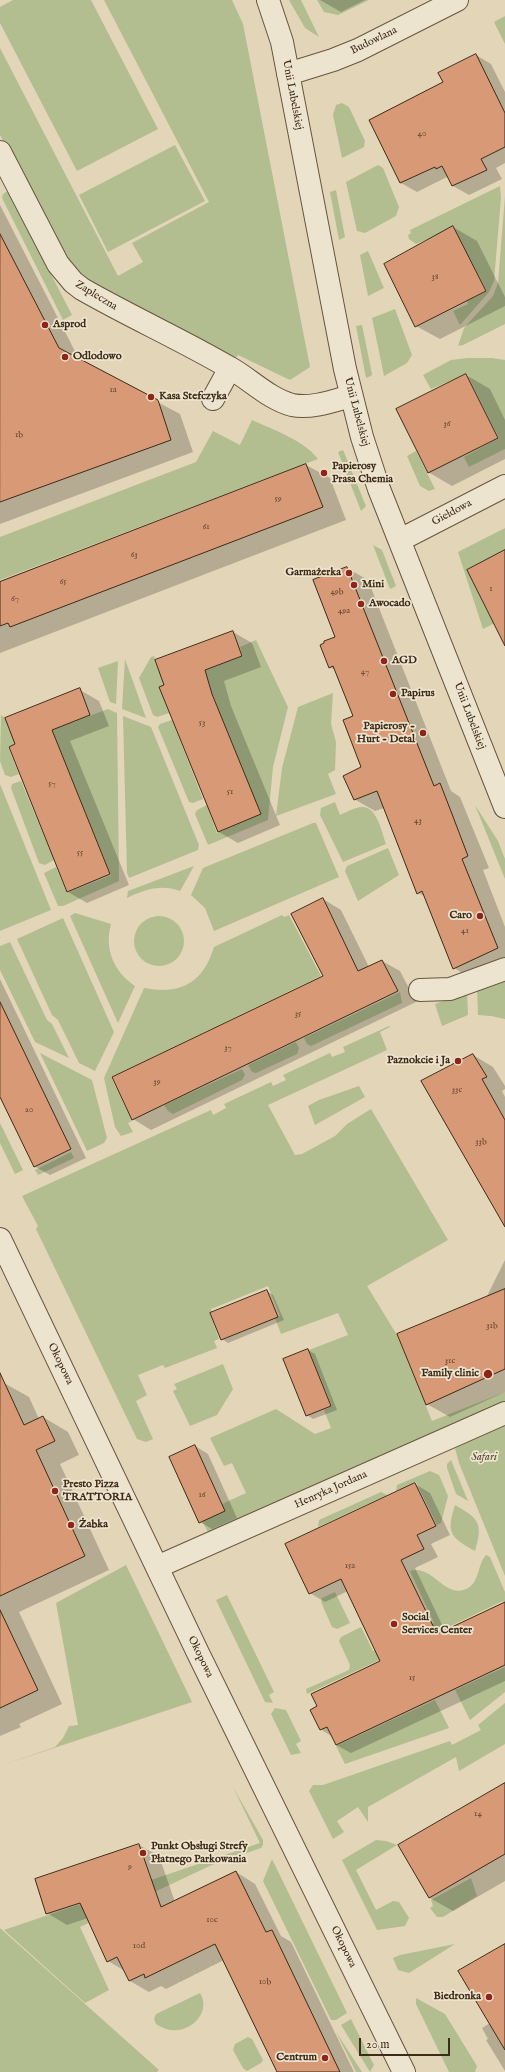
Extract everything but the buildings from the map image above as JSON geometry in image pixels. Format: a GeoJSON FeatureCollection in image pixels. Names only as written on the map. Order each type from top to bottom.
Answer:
{"type":"FeatureCollection","features":[{"type":"Feature","properties":{"kind":"street","name":"Unii Lubelskiej"},"geometry":{"type":"LineString","coordinates":[[268,0],[277,23],[351,396],[368,456],[505,807]]}},
{"type":"Feature","properties":{"kind":"street","name":"Budowlana"},"geometry":{"type":"LineString","coordinates":[[288,74],[333,60],[358,50],[457,0]]}},
{"type":"Feature","properties":{"kind":"street","name":"Zapleczna"},"geometry":{"type":"LineString","coordinates":[[0,152],[58,264],[73,282],[102,300],[230,368],[276,398],[301,406],[318,404],[351,396]]}},
{"type":"Feature","properties":{"kind":"street"},"geometry":{"type":"LineString","coordinates":[[214,399],[230,368]]}},
{"type":"Feature","properties":{"kind":"street","name":"Giełdowa"},"geometry":{"type":"LineString","coordinates":[[400,540],[505,486]]}},
{"type":"Feature","properties":{"kind":"street"},"geometry":{"type":"LineString","coordinates":[[420,990],[450,989],[505,969]]}},
{"type":"Feature","properties":{"kind":"street","name":"Okopowa"},"geometry":{"type":"LineString","coordinates":[[0,1239],[157,1567],[404,2072]]}},
{"type":"Feature","properties":{"kind":"street","name":"Henryka Jordana"},"geometry":{"type":"LineString","coordinates":[[157,1567],[505,1412]]}},
{"type":"Feature","properties":{"kind":"green space"},"geometry":{"type":"Polygon","coordinates":[[[13,0],[91,0],[158,129],[77,171],[0,23],[0,7],[13,0]]]}},
{"type":"Feature","properties":{"kind":"green space"},"geometry":{"type":"Polygon","coordinates":[[[104,0],[232,0],[243,24],[310,367],[290,380],[238,355],[235,359],[87,281],[70,268],[0,135],[0,48],[118,276],[143,262],[132,243],[209,202],[104,0]]]}},
{"type":"Feature","properties":{"kind":"green space"},"geometry":{"type":"Polygon","coordinates":[[[289,0],[301,0],[319,37],[305,28],[289,0]]]}},
{"type":"Feature","properties":{"kind":"green space"},"geometry":{"type":"Polygon","coordinates":[[[317,0],[369,0],[338,15],[324,12],[317,0]]]}},
{"type":"Feature","properties":{"kind":"green space"},"geometry":{"type":"Polygon","coordinates":[[[505,16],[505,44],[494,22],[505,16]]]}},
{"type":"Feature","properties":{"kind":"green space"},"geometry":{"type":"Polygon","coordinates":[[[342,103],[349,107],[365,141],[364,147],[342,158],[333,115],[336,105],[342,103]]]}},
{"type":"Feature","properties":{"kind":"green space"},"geometry":{"type":"Polygon","coordinates":[[[175,145],[205,201],[108,252],[79,195],[175,145]]]}},
{"type":"Feature","properties":{"kind":"green space"},"geometry":{"type":"Polygon","coordinates":[[[378,165],[383,168],[399,207],[396,216],[365,233],[357,231],[346,182],[378,165]]]}},
{"type":"Feature","properties":{"kind":"green space"},"geometry":{"type":"Polygon","coordinates":[[[500,186],[501,198],[494,281],[489,292],[460,325],[453,311],[468,304],[467,301],[487,291],[454,228],[416,244],[409,239],[408,235],[411,233],[410,230],[500,186]]]}},
{"type":"Feature","properties":{"kind":"green space"},"geometry":{"type":"Polygon","coordinates":[[[336,190],[345,237],[339,240],[330,192],[336,190]]]}},
{"type":"Feature","properties":{"kind":"green space"},"geometry":{"type":"Polygon","coordinates":[[[8,191],[72,315],[63,320],[2,198],[3,194],[8,191]]]}},
{"type":"Feature","properties":{"kind":"green space"},"geometry":{"type":"Polygon","coordinates":[[[505,196],[505,324],[463,345],[458,346],[464,328],[493,296],[498,283],[505,196]]]}},
{"type":"Feature","properties":{"kind":"green space"},"geometry":{"type":"Polygon","coordinates":[[[368,251],[384,288],[368,296],[360,255],[368,251]]]}},
{"type":"Feature","properties":{"kind":"green space"},"geometry":{"type":"Polygon","coordinates":[[[395,309],[412,355],[407,363],[384,376],[372,318],[395,309]]]}},
{"type":"Feature","properties":{"kind":"green space"},"geometry":{"type":"Polygon","coordinates":[[[362,325],[372,374],[366,378],[356,326],[362,325]]]}},
{"type":"Feature","properties":{"kind":"green space"},"geometry":{"type":"Polygon","coordinates":[[[492,358],[505,360],[505,449],[469,467],[464,457],[499,438],[467,374],[431,389],[423,375],[451,360],[492,358]]]}},
{"type":"Feature","properties":{"kind":"green space"},"geometry":{"type":"Polygon","coordinates":[[[252,420],[297,441],[318,459],[0,580],[0,537],[196,462],[213,431],[240,445],[252,420]]]}},
{"type":"Feature","properties":{"kind":"green space"},"geometry":{"type":"Polygon","coordinates":[[[343,450],[366,506],[361,511],[338,452],[343,450]]]}},
{"type":"Feature","properties":{"kind":"green space"},"geometry":{"type":"Polygon","coordinates":[[[416,451],[435,489],[429,491],[420,486],[407,456],[416,451]]]}},
{"type":"Feature","properties":{"kind":"green space"},"geometry":{"type":"Polygon","coordinates":[[[505,528],[505,550],[467,570],[490,617],[505,608],[505,618],[483,629],[458,552],[505,528]]]}},
{"type":"Feature","properties":{"kind":"green space"},"geometry":{"type":"Polygon","coordinates":[[[373,545],[382,550],[396,586],[390,589],[373,545]]]}},
{"type":"Feature","properties":{"kind":"green space"},"geometry":{"type":"Polygon","coordinates":[[[256,640],[288,707],[273,767],[268,820],[208,845],[195,814],[197,810],[207,805],[217,833],[261,814],[203,671],[243,656],[240,647],[256,640]]]}},
{"type":"Feature","properties":{"kind":"green space"},"geometry":{"type":"Polygon","coordinates":[[[154,656],[164,685],[159,687],[169,713],[157,717],[153,715],[139,678],[151,657],[154,656]]]}},
{"type":"Feature","properties":{"kind":"green space"},"geometry":{"type":"Polygon","coordinates":[[[125,659],[146,718],[122,709],[125,659]]]}},
{"type":"Feature","properties":{"kind":"green space"},"geometry":{"type":"Polygon","coordinates":[[[118,661],[116,704],[110,702],[98,668],[118,661]]]}},
{"type":"Feature","properties":{"kind":"green space"},"geometry":{"type":"Polygon","coordinates":[[[333,693],[331,724],[336,742],[335,770],[328,774],[336,794],[276,816],[282,768],[298,707],[333,693]]]}},
{"type":"Feature","properties":{"kind":"green space"},"geometry":{"type":"Polygon","coordinates":[[[108,709],[117,713],[119,881],[63,906],[58,906],[44,873],[56,867],[67,893],[111,875],[52,730],[108,709]]]}},
{"type":"Feature","properties":{"kind":"green space"},"geometry":{"type":"Polygon","coordinates":[[[1,715],[5,718],[15,744],[8,747],[19,774],[11,777],[5,775],[0,761],[1,715]]]}},
{"type":"Feature","properties":{"kind":"green space"},"geometry":{"type":"Polygon","coordinates":[[[123,716],[151,727],[199,845],[198,850],[129,878],[127,873],[123,716]]]}},
{"type":"Feature","properties":{"kind":"green space"},"geometry":{"type":"Polygon","coordinates":[[[172,720],[203,799],[193,803],[189,802],[158,727],[160,724],[172,720]]]}},
{"type":"Feature","properties":{"kind":"green space"},"geometry":{"type":"Polygon","coordinates":[[[21,781],[54,860],[45,865],[39,863],[11,788],[12,784],[21,781]]]}},
{"type":"Feature","properties":{"kind":"green space"},"geometry":{"type":"Polygon","coordinates":[[[0,784],[51,910],[0,931],[0,784]]]}},
{"type":"Feature","properties":{"kind":"green space"},"geometry":{"type":"Polygon","coordinates":[[[335,802],[340,815],[361,807],[371,810],[381,827],[386,844],[343,862],[320,815],[321,808],[335,802]]]}},
{"type":"Feature","properties":{"kind":"green space"},"geometry":{"type":"Polygon","coordinates":[[[475,805],[498,841],[505,859],[505,879],[475,805]]]}},
{"type":"Feature","properties":{"kind":"green space"},"geometry":{"type":"Polygon","coordinates":[[[316,823],[339,877],[214,931],[205,908],[191,895],[203,868],[316,823]]]}},
{"type":"Feature","properties":{"kind":"green space"},"geometry":{"type":"Polygon","coordinates":[[[388,848],[399,875],[358,901],[345,871],[347,866],[388,848]]]}},
{"type":"Feature","properties":{"kind":"green space"},"geometry":{"type":"Polygon","coordinates":[[[194,866],[180,891],[166,888],[153,888],[127,898],[128,891],[194,866]]]}},
{"type":"Feature","properties":{"kind":"green space"},"geometry":{"type":"Polygon","coordinates":[[[75,913],[111,924],[109,942],[112,959],[121,974],[135,986],[118,1023],[70,916],[75,913]]]}},
{"type":"Feature","properties":{"kind":"green space"},"geometry":{"type":"Polygon","coordinates":[[[282,915],[284,917],[289,915],[321,976],[111,1077],[132,1121],[128,1123],[133,1132],[121,1136],[115,1127],[104,1078],[144,988],[169,990],[180,988],[189,984],[204,970],[214,947],[282,915]]]}},
{"type":"Feature","properties":{"kind":"green space"},"geometry":{"type":"Polygon","coordinates":[[[159,916],[168,918],[177,923],[182,932],[184,941],[182,950],[177,959],[168,964],[159,966],[150,964],[141,959],[136,950],[134,941],[136,932],[141,923],[150,918],[159,916]]]}},
{"type":"Feature","properties":{"kind":"green space"},"geometry":{"type":"Polygon","coordinates":[[[63,918],[114,1032],[95,1071],[79,1063],[58,1020],[52,1015],[17,939],[63,918]]]}},
{"type":"Feature","properties":{"kind":"green space"},"geometry":{"type":"Polygon","coordinates":[[[10,942],[47,1020],[52,1024],[69,1058],[35,1042],[0,970],[0,946],[10,942]]]}},
{"type":"Feature","properties":{"kind":"green space"},"geometry":{"type":"Polygon","coordinates":[[[505,977],[505,1019],[478,1015],[477,988],[505,977]]]}},
{"type":"Feature","properties":{"kind":"green space"},"geometry":{"type":"Polygon","coordinates":[[[400,992],[402,1003],[311,1046],[307,1044],[304,1038],[400,992]]]}},
{"type":"Feature","properties":{"kind":"green space"},"geometry":{"type":"Polygon","coordinates":[[[467,992],[468,1015],[442,1026],[435,1004],[467,992]]]}},
{"type":"Feature","properties":{"kind":"green space"},"geometry":{"type":"Polygon","coordinates":[[[389,1026],[390,1027],[380,1032],[387,1050],[268,1105],[295,1155],[302,1154],[335,1136],[347,1124],[371,1109],[448,1240],[367,1286],[397,1335],[432,1421],[505,1392],[505,1403],[208,1532],[202,1521],[225,1511],[222,1504],[246,1493],[232,1463],[224,1466],[210,1438],[276,1409],[315,1434],[331,1428],[324,1410],[332,1406],[309,1350],[348,1335],[338,1313],[281,1334],[275,1318],[280,1316],[268,1286],[211,1309],[212,1312],[210,1313],[219,1339],[214,1341],[217,1348],[165,1368],[163,1365],[138,1375],[147,1395],[136,1401],[153,1439],[146,1442],[137,1439],[36,1229],[38,1226],[22,1196],[211,1110],[213,1115],[226,1108],[224,1104],[271,1082],[273,1086],[286,1080],[283,1075],[330,1053],[332,1057],[345,1052],[343,1047],[389,1026]]]}},
{"type":"Feature","properties":{"kind":"green space"},"geometry":{"type":"Polygon","coordinates":[[[296,1042],[299,1048],[297,1054],[256,1073],[252,1072],[248,1065],[296,1042]]]}},
{"type":"Feature","properties":{"kind":"green space"},"geometry":{"type":"Polygon","coordinates":[[[40,1053],[92,1080],[107,1138],[104,1143],[87,1151],[40,1053]]]}},
{"type":"Feature","properties":{"kind":"green space"},"geometry":{"type":"Polygon","coordinates":[[[242,1069],[245,1075],[242,1080],[173,1114],[168,1111],[164,1105],[242,1069]]]}},
{"type":"Feature","properties":{"kind":"green space"},"geometry":{"type":"Polygon","coordinates":[[[359,1086],[365,1097],[315,1125],[308,1106],[319,1100],[359,1086]]]}},
{"type":"Feature","properties":{"kind":"green space"},"geometry":{"type":"Polygon","coordinates":[[[0,1123],[23,1170],[15,1174],[0,1143],[0,1123]]]}},
{"type":"Feature","properties":{"kind":"green space"},"geometry":{"type":"Polygon","coordinates":[[[71,1152],[74,1158],[38,1175],[35,1170],[71,1152]]]}},
{"type":"Feature","properties":{"kind":"green space"},"geometry":{"type":"Polygon","coordinates":[[[223,1364],[233,1389],[217,1415],[190,1426],[173,1391],[177,1389],[174,1384],[223,1364]]]}},
{"type":"Feature","properties":{"kind":"green space","name":"Safari"},"geometry":{"type":"Polygon","coordinates":[[[505,1425],[505,1576],[459,1463],[455,1448],[505,1425]]]}},
{"type":"Feature","properties":{"kind":"green space"},"geometry":{"type":"Polygon","coordinates":[[[451,1460],[468,1501],[456,1494],[447,1468],[447,1464],[451,1460]]]}},
{"type":"Feature","properties":{"kind":"green space"},"geometry":{"type":"Polygon","coordinates":[[[430,1471],[439,1475],[448,1496],[441,1523],[437,1525],[416,1482],[396,1491],[397,1485],[430,1471]]]}},
{"type":"Feature","properties":{"kind":"green space"},"geometry":{"type":"Polygon","coordinates":[[[381,1492],[387,1495],[318,1527],[319,1520],[381,1492]]]}},
{"type":"Feature","properties":{"kind":"green space"},"geometry":{"type":"Polygon","coordinates":[[[455,1505],[470,1514],[477,1523],[479,1534],[475,1551],[460,1542],[452,1533],[451,1522],[455,1505]]]}},
{"type":"Feature","properties":{"kind":"green space"},"geometry":{"type":"Polygon","coordinates":[[[486,1555],[490,1557],[505,1592],[505,1604],[503,1601],[417,1642],[413,1633],[434,1623],[410,1571],[418,1570],[425,1572],[445,1586],[458,1591],[466,1589],[474,1583],[486,1555]]]}},
{"type":"Feature","properties":{"kind":"green space"},"geometry":{"type":"Polygon","coordinates":[[[126,1565],[192,1702],[0,1766],[55,1747],[63,1738],[69,1726],[78,1725],[56,1603],[126,1565]]]}},
{"type":"Feature","properties":{"kind":"green space"},"geometry":{"type":"Polygon","coordinates":[[[335,1592],[350,1623],[337,1629],[332,1627],[321,1602],[322,1598],[335,1592]]]}},
{"type":"Feature","properties":{"kind":"green space"},"geometry":{"type":"Polygon","coordinates":[[[227,1595],[274,1692],[269,1695],[273,1703],[265,1702],[216,1600],[227,1595]]]}},
{"type":"Feature","properties":{"kind":"green space"},"geometry":{"type":"Polygon","coordinates":[[[361,1627],[373,1651],[398,1639],[403,1649],[307,1694],[306,1689],[349,1670],[350,1665],[339,1641],[341,1637],[361,1627]]]}},
{"type":"Feature","properties":{"kind":"green space"},"geometry":{"type":"Polygon","coordinates":[[[505,1667],[505,1692],[470,1720],[455,1690],[505,1667]]]}},
{"type":"Feature","properties":{"kind":"green space"},"geometry":{"type":"Polygon","coordinates":[[[435,1700],[449,1728],[345,1764],[336,1746],[435,1700]]]}},
{"type":"Feature","properties":{"kind":"green space"},"geometry":{"type":"Polygon","coordinates":[[[505,1703],[505,1744],[459,1771],[456,1757],[368,1807],[368,1822],[358,1807],[337,1821],[344,1832],[333,1839],[309,1791],[313,1785],[323,1785],[450,1741],[452,1745],[481,1730],[478,1725],[505,1703]]]}},
{"type":"Feature","properties":{"kind":"green space"},"geometry":{"type":"Polygon","coordinates":[[[275,1708],[286,1710],[301,1741],[296,1744],[301,1753],[291,1755],[271,1714],[275,1708]]]}},
{"type":"Feature","properties":{"kind":"green space"},"geometry":{"type":"Polygon","coordinates":[[[233,1787],[263,1840],[263,1845],[261,1848],[214,1864],[80,1927],[109,1990],[85,2003],[4,1930],[260,1843],[233,1787]]]}},
{"type":"Feature","properties":{"kind":"green space"},"geometry":{"type":"Polygon","coordinates":[[[376,1840],[386,1841],[397,1845],[356,1870],[376,1910],[393,1901],[399,1902],[409,1918],[405,1926],[377,1930],[342,1860],[376,1840]]]}},
{"type":"Feature","properties":{"kind":"green space"},"geometry":{"type":"Polygon","coordinates":[[[272,1859],[347,2013],[336,2020],[331,2020],[263,1881],[272,1859]]]}},
{"type":"Feature","properties":{"kind":"green space"},"geometry":{"type":"Polygon","coordinates":[[[471,1878],[477,1896],[443,1917],[437,1917],[430,1908],[433,1906],[431,1900],[471,1878]]]}},
{"type":"Feature","properties":{"kind":"green space"},"geometry":{"type":"Polygon","coordinates":[[[0,1928],[159,2070],[157,2072],[0,2072],[0,1928]]]}},
{"type":"Feature","properties":{"kind":"green space"},"geometry":{"type":"Polygon","coordinates":[[[455,1944],[409,1973],[398,1970],[393,1958],[400,1955],[455,1944]]]}},
{"type":"Feature","properties":{"kind":"green space"},"geometry":{"type":"Polygon","coordinates":[[[200,1993],[203,2001],[203,2010],[193,2024],[176,2030],[166,2029],[156,2024],[154,2019],[156,2014],[200,1993]]]}},
{"type":"Feature","properties":{"kind":"green space"},"geometry":{"type":"Polygon","coordinates":[[[416,1998],[445,2014],[477,2066],[475,2072],[449,2072],[416,2004],[416,1998]]]}},
{"type":"Feature","properties":{"kind":"green space"},"geometry":{"type":"Polygon","coordinates":[[[351,2019],[374,2065],[370,2072],[341,2025],[351,2019]]]}},
{"type":"Feature","properties":{"kind":"green space"},"geometry":{"type":"Polygon","coordinates":[[[336,2032],[362,2072],[356,2072],[336,2032]]]}},
{"type":"Feature","properties":{"kind":"green space"},"geometry":{"type":"Polygon","coordinates":[[[248,2037],[252,2039],[263,2060],[261,2063],[247,2071],[243,2068],[233,2050],[235,2044],[248,2037]]]}},
{"type":"Feature","properties":{"kind":"place","name":"Asprod"},"geometry":{"type":"Point","coordinates":[45,325]}},
{"type":"Feature","properties":{"kind":"place","name":"Odlodowo"},"geometry":{"type":"Point","coordinates":[65,357]}},
{"type":"Feature","properties":{"kind":"place","name":"Kasa Stefczyka"},"geometry":{"type":"Point","coordinates":[151,397]}},
{"type":"Feature","properties":{"kind":"place","name":"Papierosy Prasa Chemia"},"geometry":{"type":"Point","coordinates":[324,473]}},
{"type":"Feature","properties":{"kind":"place","name":"Garmażerka"},"geometry":{"type":"Point","coordinates":[349,573]}},
{"type":"Feature","properties":{"kind":"place","name":"Mini"},"geometry":{"type":"Point","coordinates":[354,585]}},
{"type":"Feature","properties":{"kind":"place","name":"Awocado"},"geometry":{"type":"Point","coordinates":[361,604]}},
{"type":"Feature","properties":{"kind":"place","name":"AGD"},"geometry":{"type":"Point","coordinates":[384,661]}},
{"type":"Feature","properties":{"kind":"place","name":"Papirus"},"geometry":{"type":"Point","coordinates":[393,694]}},
{"type":"Feature","properties":{"kind":"place","name":"Papierosy - Hurt - Detal"},"geometry":{"type":"Point","coordinates":[423,733]}},
{"type":"Feature","properties":{"kind":"place","name":"Caro"},"geometry":{"type":"Point","coordinates":[480,916]}},
{"type":"Feature","properties":{"kind":"place","name":"Paznokcie i Ja"},"geometry":{"type":"Point","coordinates":[458,1061]}},
{"type":"Feature","properties":{"kind":"place","name":"Family clinic"},"geometry":{"type":"Point","coordinates":[488,1374]}},
{"type":"Feature","properties":{"kind":"place","name":"Presto Pizza TRATTORIA"},"geometry":{"type":"Point","coordinates":[55,1491]}},
{"type":"Feature","properties":{"kind":"place","name":"Żabka"},"geometry":{"type":"Point","coordinates":[71,1525]}},
{"type":"Feature","properties":{"kind":"place","name":"Social Services Center"},"geometry":{"type":"Point","coordinates":[394,1624]}},
{"type":"Feature","properties":{"kind":"place","name":"Punkt Obsługi Strefy Płatnego Parkowania"},"geometry":{"type":"Point","coordinates":[143,1853]}},
{"type":"Feature","properties":{"kind":"place","name":"Biedronka"},"geometry":{"type":"Point","coordinates":[489,1997]}},
{"type":"Feature","properties":{"kind":"place","name":"Centrum"},"geometry":{"type":"Point","coordinates":[325,2058]}}]}
